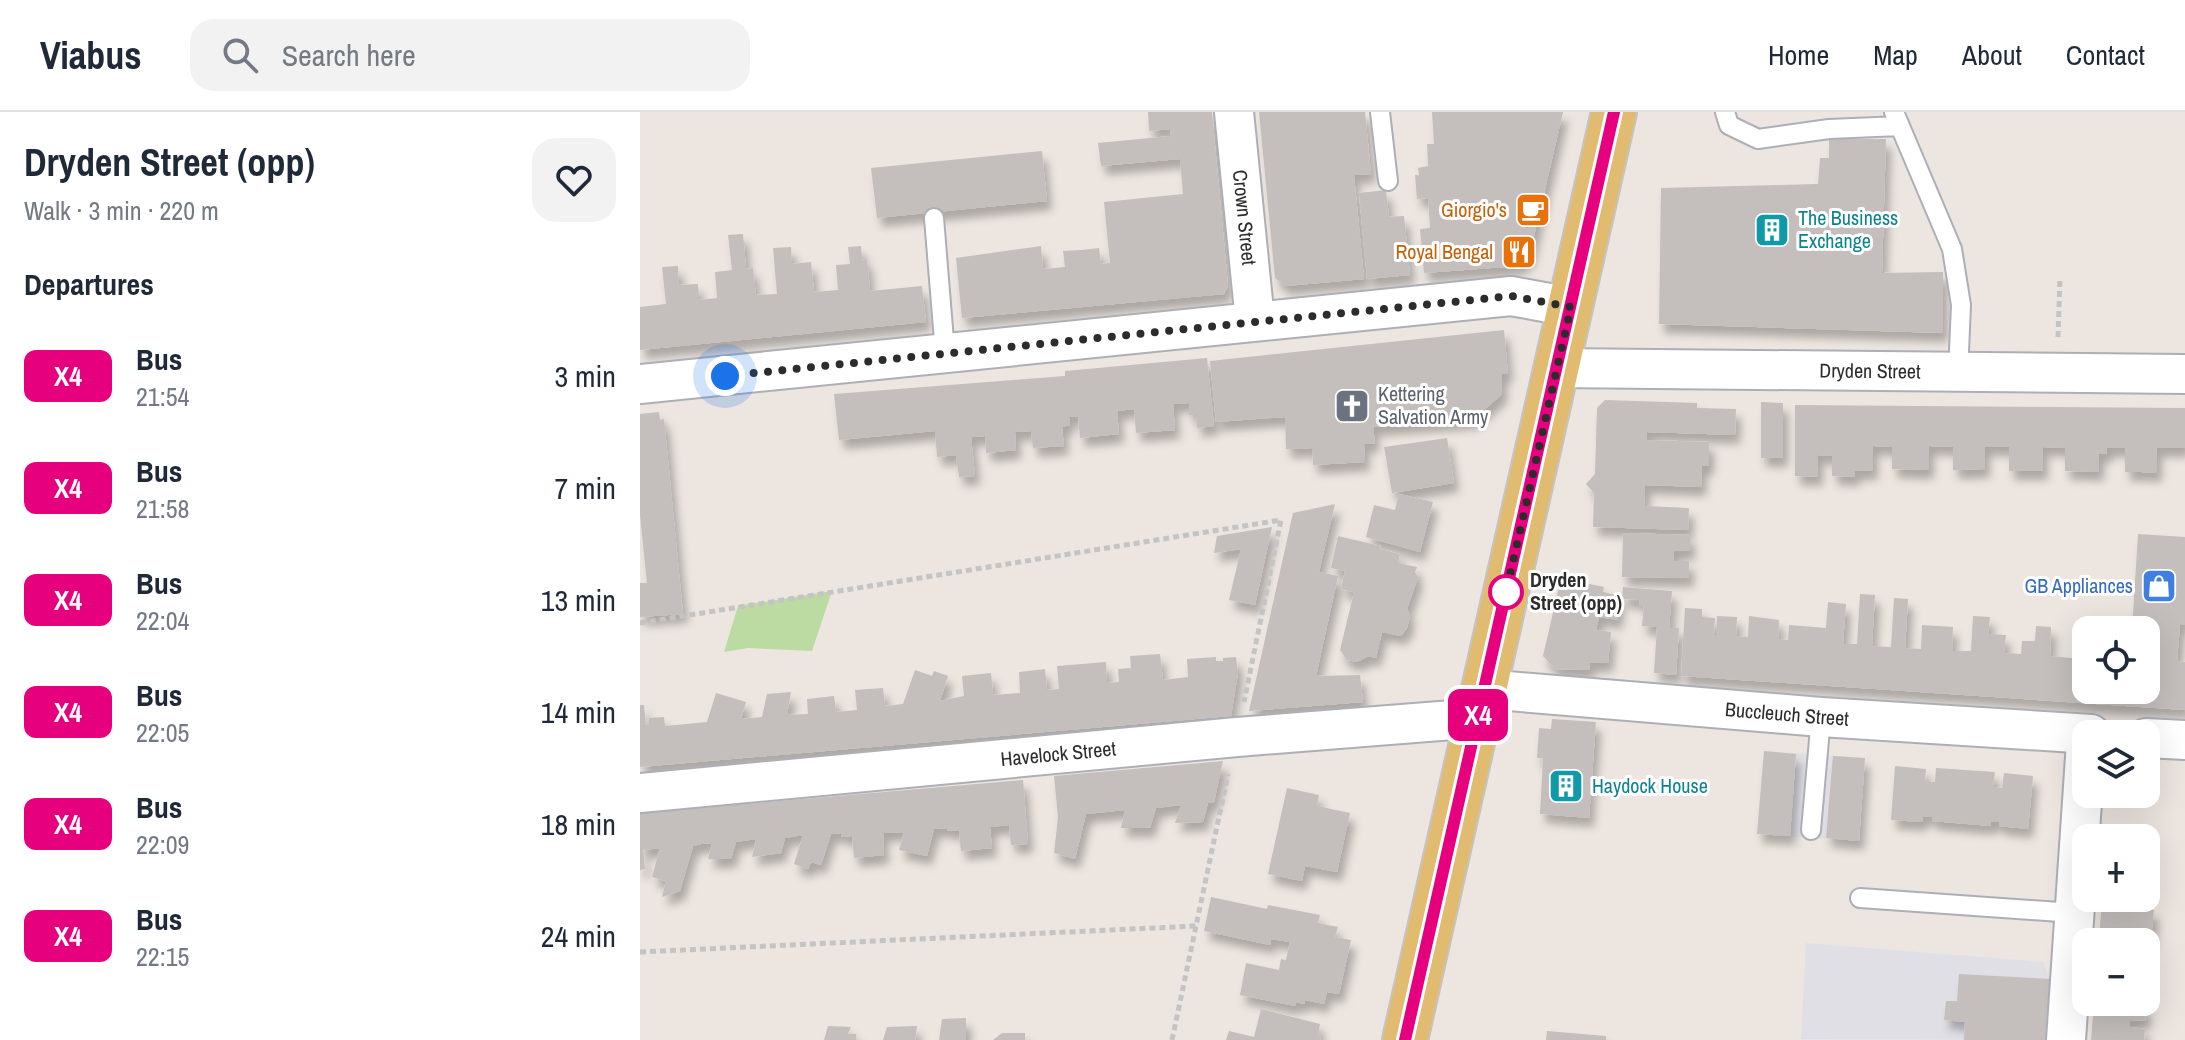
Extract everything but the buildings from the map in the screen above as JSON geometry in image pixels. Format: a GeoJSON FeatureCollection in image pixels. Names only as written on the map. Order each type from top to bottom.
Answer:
{"type":"FeatureCollection","features":[{"type":"Feature","properties":{"kind":"main road"},"geometry":{"type":"LineString","coordinates":[[1405,1040],[1614,112]]}},
{"type":"Feature","properties":{"kind":"street","name":"Crown Street"},"geometry":{"type":"LineString","coordinates":[[1234,112],[1255,321]]}},
{"type":"Feature","properties":{"kind":"street"},"geometry":{"type":"LineString","coordinates":[[640,384],[1511,296],[1571,307]]}},
{"type":"Feature","properties":{"kind":"street","name":"Dryden Street"},"geometry":{"type":"LineString","coordinates":[[1556,368],[2185,374]]}},
{"type":"Feature","properties":{"kind":"street","name":"Buccleuch Street"},"geometry":{"type":"LineString","coordinates":[[1481,704],[1821,717],[2072,733]]}},
{"type":"Feature","properties":{"kind":"street","name":"Havelock Street"},"geometry":{"type":"LineString","coordinates":[[640,793],[1237,737],[1481,704]]}},
{"type":"Feature","properties":{"kind":"street"},"geometry":{"type":"LineString","coordinates":[[2160,739],[2185,740]]}},
{"type":"Feature","properties":{"kind":"street"},"geometry":{"type":"LineString","coordinates":[[2066,1040],[2081,808]]}},
{"type":"Feature","properties":{"kind":"lane"},"geometry":{"type":"LineString","coordinates":[[1380,112],[1388,181]]}},
{"type":"Feature","properties":{"kind":"lane"},"geometry":{"type":"LineString","coordinates":[[1725,112],[1729,125],[1758,139],[1897,119],[1952,249],[1961,305],[1958,374]]}},
{"type":"Feature","properties":{"kind":"lane"},"geometry":{"type":"LineString","coordinates":[[934,218],[945,353]]}},
{"type":"Feature","properties":{"kind":"lane"},"geometry":{"type":"LineString","coordinates":[[1811,830],[1821,717]]}},
{"type":"Feature","properties":{"kind":"lane"},"geometry":{"type":"LineString","coordinates":[[1860,898],[2074,913]]}},
{"type":"Feature","properties":{"kind":"path"},"geometry":{"type":"LineString","coordinates":[[2057,374],[2060,277]]}},
{"type":"Feature","properties":{"kind":"path"},"geometry":{"type":"LineString","coordinates":[[640,623],[1281,520],[1172,1040]]}},
{"type":"Feature","properties":{"kind":"path"},"geometry":{"type":"LineString","coordinates":[[640,952],[1196,926]]}},
{"type":"Feature","properties":{"kind":"shaded area"},"geometry":{"type":"Polygon","coordinates":[[[1764,751],[1865,758],[1859,841],[1757,834],[1764,751]]]}},
{"type":"Feature","properties":{"kind":"shaded area"},"geometry":{"type":"Polygon","coordinates":[[[1806,943],[2043,962],[2050,979],[2046,1040],[1801,1039],[1806,943]]]}},
{"type":"Feature","properties":{"kind":"green space"},"geometry":{"type":"Polygon","coordinates":[[[832,591],[812,651],[748,648],[724,652],[738,606],[832,591]]]}},
{"type":"Feature","properties":{"kind":"bus line","name":"X4"},"geometry":{"type":"LineString","coordinates":[[1405,1040],[1614,112]]}},
{"type":"Feature","properties":{"kind":"place","name":"Giorgio's"},"geometry":{"type":"Point","coordinates":[1533,210]}},
{"type":"Feature","properties":{"kind":"place","name":"The Business Exchange"},"geometry":{"type":"Point","coordinates":[1772,230]}},
{"type":"Feature","properties":{"kind":"place","name":"Royal Bengal"},"geometry":{"type":"Point","coordinates":[1519,252]}},
{"type":"Feature","properties":{"kind":"place","name":"Kettering Salvation Army"},"geometry":{"type":"Point","coordinates":[1352,406]}},
{"type":"Feature","properties":{"kind":"place","name":"GB Appliances"},"geometry":{"type":"Point","coordinates":[2159,586]}},
{"type":"Feature","properties":{"kind":"place","name":"Dryden Street (opp)"},"geometry":{"type":"Point","coordinates":[1506,592]}},
{"type":"Feature","properties":{"kind":"place","name":"Haydock House"},"geometry":{"type":"Point","coordinates":[1566,786]}},
{"type":"Feature","properties":{"kind":"route"},"geometry":{"type":"LineString","coordinates":[[725,376],[1511,296],[1571,307],[1504,601],[1506,592]]}}]}
